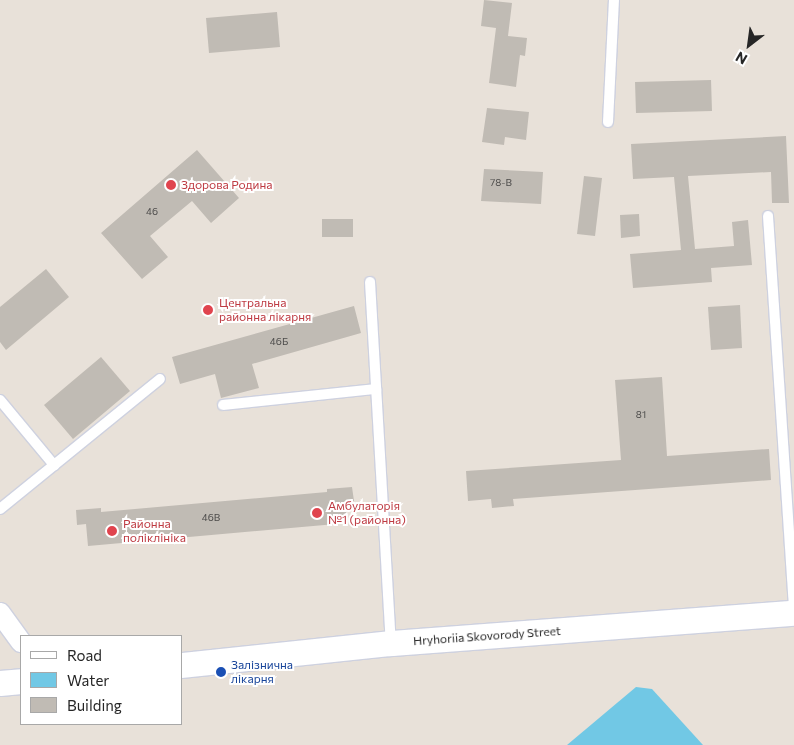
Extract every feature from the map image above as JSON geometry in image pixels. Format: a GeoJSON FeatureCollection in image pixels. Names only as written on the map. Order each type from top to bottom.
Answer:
{"type":"FeatureCollection","features":[{"type":"Feature","properties":{"kind":"street","name":"Hryhoriia Skovorody Street"},"geometry":{"type":"LineString","coordinates":[[182,665],[391,643],[794,612]]}},
{"type":"Feature","properties":{"kind":"street"},"geometry":{"type":"LineString","coordinates":[[0,613],[20,641]]}},
{"type":"Feature","properties":{"kind":"street"},"geometry":{"type":"LineString","coordinates":[[0,683],[20,681]]}},
{"type":"Feature","properties":{"kind":"lane"},"geometry":{"type":"LineString","coordinates":[[608,122],[614,0]]}},
{"type":"Feature","properties":{"kind":"lane"},"geometry":{"type":"LineString","coordinates":[[768,216],[794,612]]}},
{"type":"Feature","properties":{"kind":"lane"},"geometry":{"type":"LineString","coordinates":[[370,282],[391,643]]}},
{"type":"Feature","properties":{"kind":"lane"},"geometry":{"type":"LineString","coordinates":[[0,509],[160,379]]}},
{"type":"Feature","properties":{"kind":"lane"},"geometry":{"type":"LineString","coordinates":[[223,405],[376,389]]}},
{"type":"Feature","properties":{"kind":"lane"},"geometry":{"type":"LineString","coordinates":[[0,400],[54,465]]}},
{"type":"Feature","properties":{"kind":"water"},"geometry":{"type":"Polygon","coordinates":[[[636,687],[652,689],[703,745],[567,745],[636,687]]]}},
{"type":"Feature","properties":{"kind":"building"},"geometry":{"type":"Polygon","coordinates":[[[484,0],[512,3],[508,36],[527,38],[525,56],[520,55],[516,87],[489,83],[496,28],[481,26],[484,0]]]}},
{"type":"Feature","properties":{"kind":"building"},"geometry":{"type":"Polygon","coordinates":[[[277,12],[280,47],[209,53],[206,18],[277,12]]]}},
{"type":"Feature","properties":{"kind":"building"},"geometry":{"type":"Polygon","coordinates":[[[711,80],[712,111],[636,113],[635,82],[711,80]]]}},
{"type":"Feature","properties":{"kind":"building"},"geometry":{"type":"Polygon","coordinates":[[[487,108],[529,112],[526,140],[505,137],[504,145],[482,142],[487,108]]]}},
{"type":"Feature","properties":{"kind":"building"},"geometry":{"type":"Polygon","coordinates":[[[786,136],[789,203],[772,203],[771,172],[688,176],[695,249],[734,246],[732,222],[748,220],[752,265],[711,268],[712,282],[633,288],[630,254],[681,250],[674,177],[633,179],[631,144],[786,136]]]}},
{"type":"Feature","properties":{"kind":"building"},"geometry":{"type":"Polygon","coordinates":[[[197,150],[239,198],[211,223],[192,201],[150,236],[168,257],[142,279],[101,233],[197,150]]]}},
{"type":"Feature","properties":{"kind":"building"},"geometry":{"type":"Polygon","coordinates":[[[484,169],[543,172],[541,204],[481,201],[484,169]]]}},
{"type":"Feature","properties":{"kind":"building"},"geometry":{"type":"Polygon","coordinates":[[[584,176],[602,178],[595,236],[577,234],[584,176]]]}},
{"type":"Feature","properties":{"kind":"building"},"geometry":{"type":"Polygon","coordinates":[[[639,214],[640,236],[621,238],[620,215],[639,214]]]}},
{"type":"Feature","properties":{"kind":"building"},"geometry":{"type":"Polygon","coordinates":[[[322,219],[353,219],[353,237],[322,237],[322,219]]]}},
{"type":"Feature","properties":{"kind":"building"},"geometry":{"type":"Polygon","coordinates":[[[46,269],[69,297],[6,350],[0,342],[0,307],[46,269]]]}},
{"type":"Feature","properties":{"kind":"building"},"geometry":{"type":"Polygon","coordinates":[[[740,305],[742,348],[711,350],[708,307],[740,305]]]}},
{"type":"Feature","properties":{"kind":"building"},"geometry":{"type":"Polygon","coordinates":[[[354,306],[361,333],[252,364],[259,388],[221,398],[215,374],[180,384],[172,357],[354,306]]]}},
{"type":"Feature","properties":{"kind":"building"},"geometry":{"type":"Polygon","coordinates":[[[101,357],[130,391],[73,439],[44,405],[101,357]]]}},
{"type":"Feature","properties":{"kind":"building"},"geometry":{"type":"Polygon","coordinates":[[[662,377],[667,456],[769,449],[771,480],[513,499],[514,506],[492,508],[491,499],[468,501],[466,471],[621,460],[615,380],[662,377]]]}},
{"type":"Feature","properties":{"kind":"building"},"geometry":{"type":"Polygon","coordinates":[[[352,487],[354,501],[345,502],[347,523],[88,546],[86,524],[77,525],[76,510],[101,508],[101,512],[327,492],[327,489],[352,487]]]}},
{"type":"Feature","properties":{"kind":"place","name":"Здорова Родина"},"geometry":{"type":"Point","coordinates":[171,185]}},
{"type":"Feature","properties":{"kind":"place","name":"Центральна районна лікарня"},"geometry":{"type":"Point","coordinates":[208,310]}},
{"type":"Feature","properties":{"kind":"place","name":"Амбулаторія №1 (районна)"},"geometry":{"type":"Point","coordinates":[317,513]}},
{"type":"Feature","properties":{"kind":"place","name":"Районна поліклініка"},"geometry":{"type":"Point","coordinates":[112,531]}},
{"type":"Feature","properties":{"kind":"place","name":"Залізнична лікарня"},"geometry":{"type":"Point","coordinates":[221,672]}}]}
